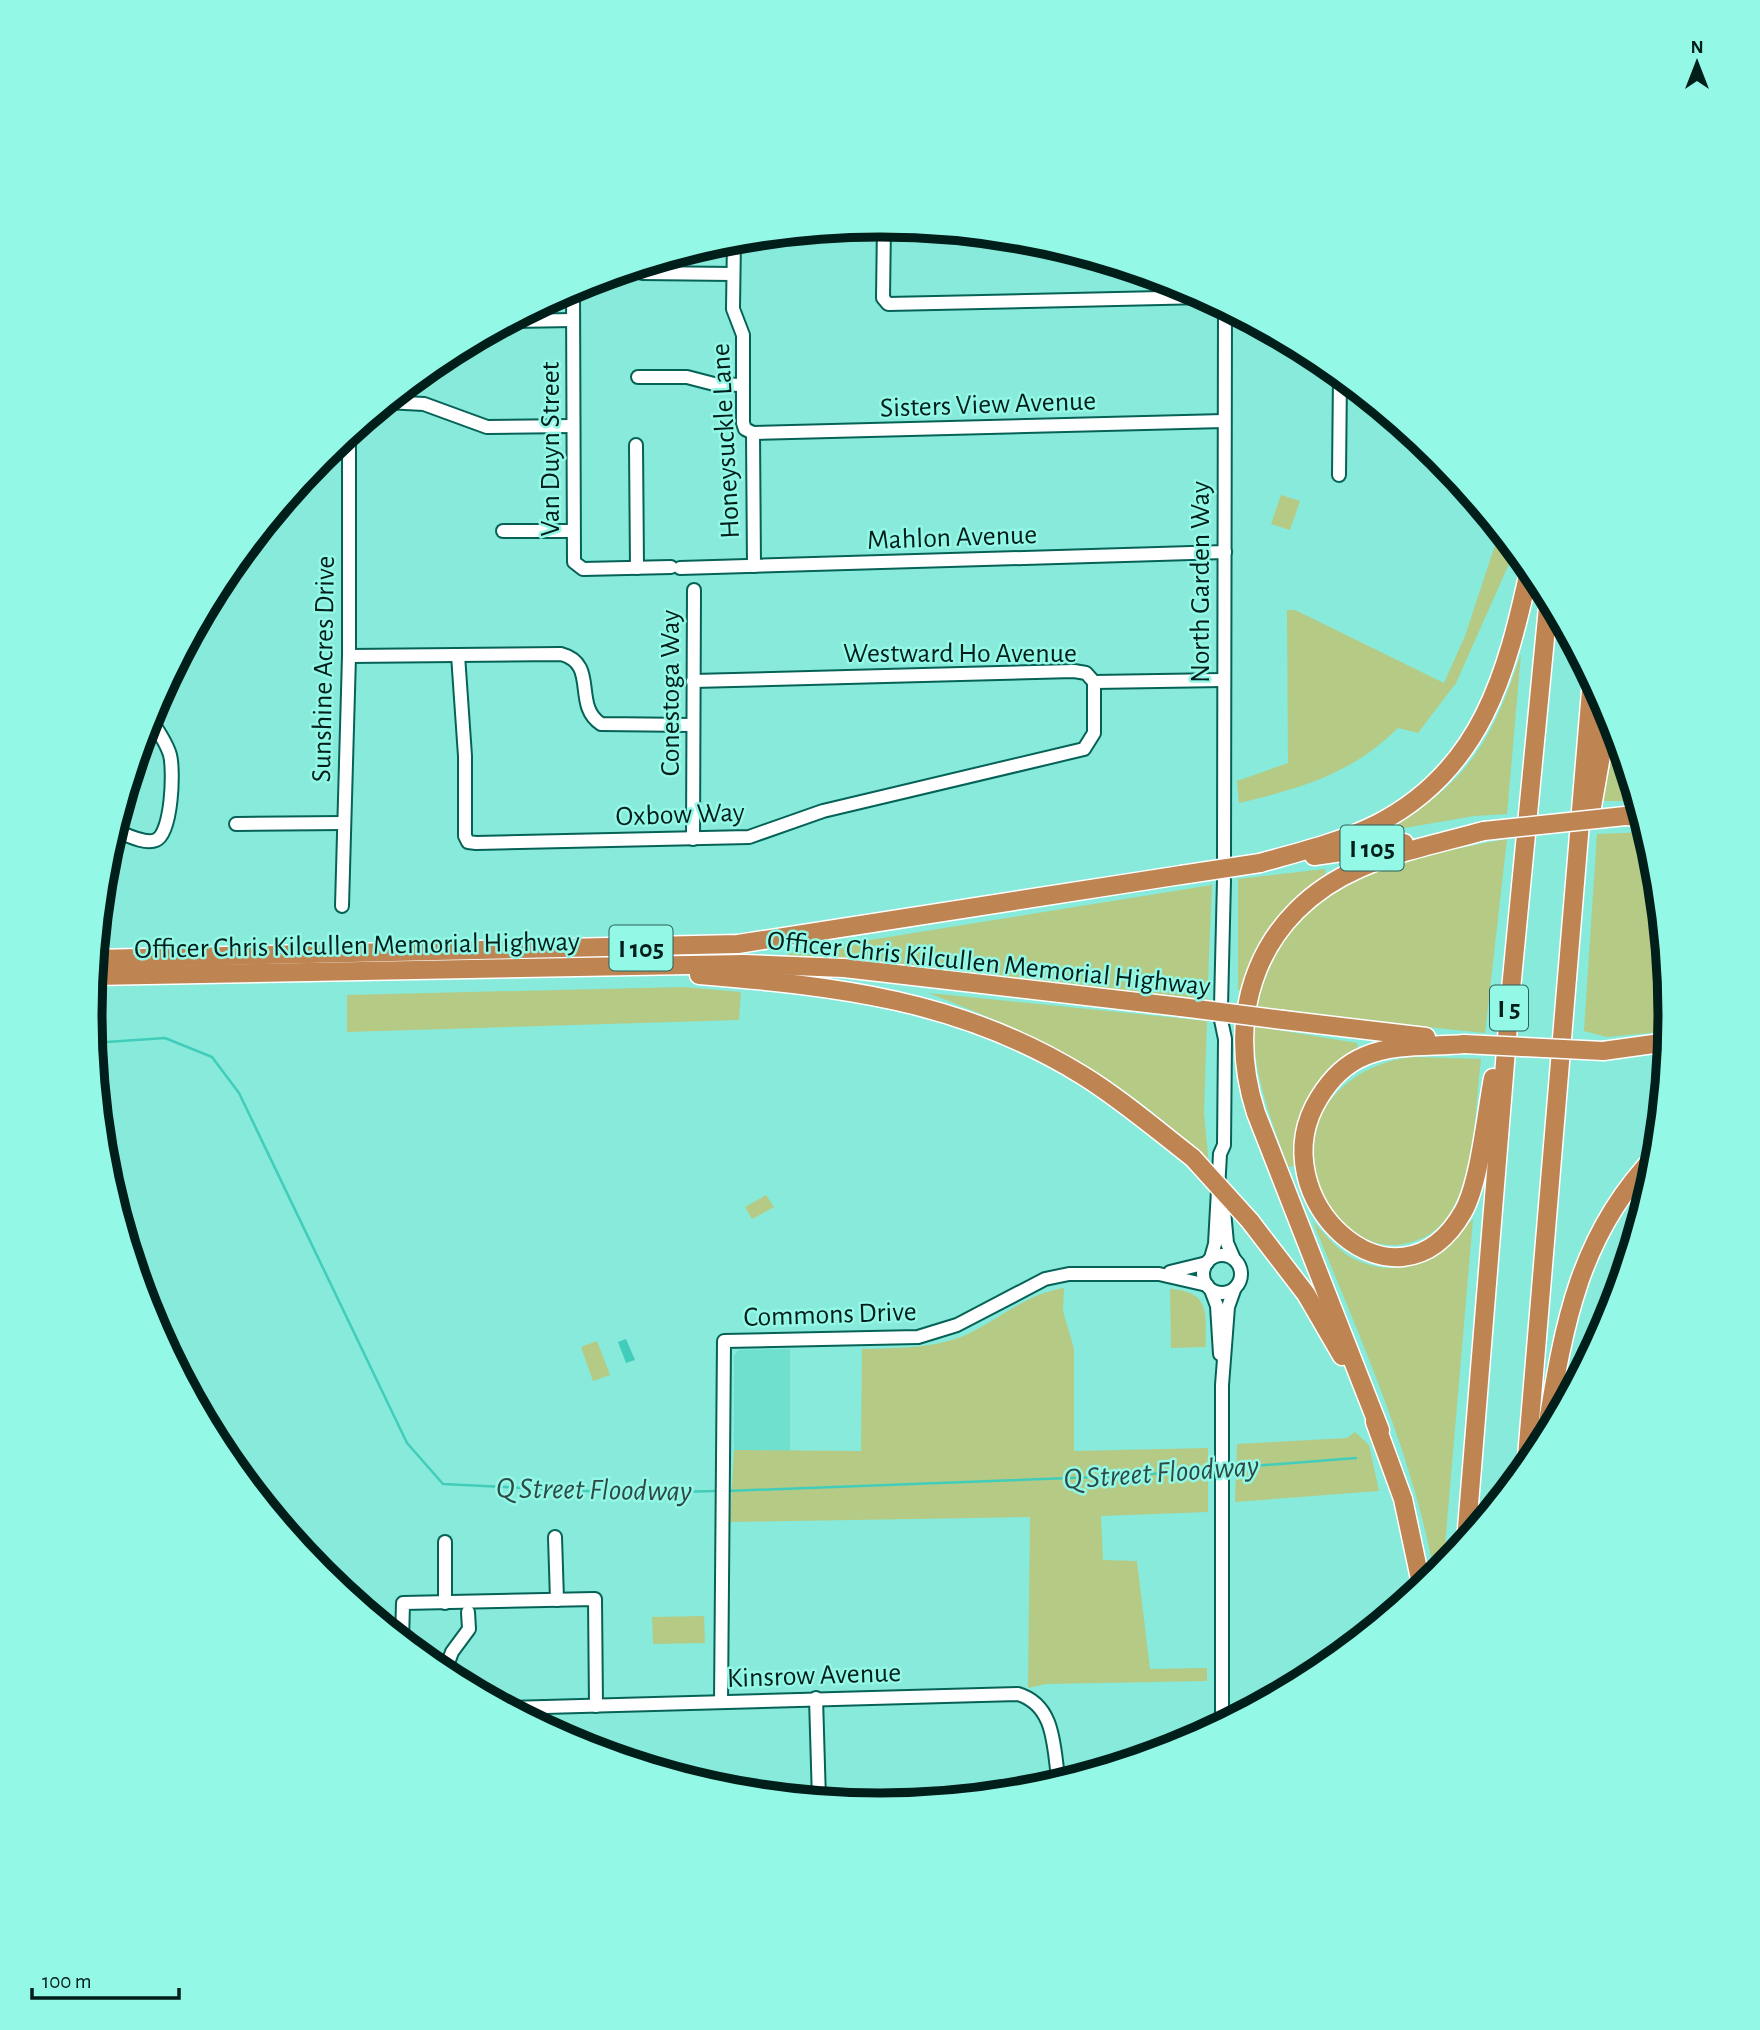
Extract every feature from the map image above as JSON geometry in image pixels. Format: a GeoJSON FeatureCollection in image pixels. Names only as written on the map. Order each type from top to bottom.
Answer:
{"type":"FeatureCollection","features":[{"type":"Feature","properties":{"kind":"highway"},"geometry":{"type":"LineString","coordinates":[[1260,863],[1333,841],[1376,824],[1412,802],[1448,769],[1482,724],[1495,696],[1517,629],[1527,582]]}},
{"type":"Feature","properties":{"kind":"highway","name":"I 5"},"geometry":{"type":"LineString","coordinates":[[1467,1525],[1511,989],[1547,615]]}},
{"type":"Feature","properties":{"kind":"highway","name":"I 5"},"geometry":{"type":"LineString","coordinates":[[1528,1447],[1590,698]]}},
{"type":"Feature","properties":{"kind":"highway"},"geometry":{"type":"LineString","coordinates":[[1573,913],[1605,733]]}},
{"type":"Feature","properties":{"kind":"highway","name":"Officer Chris Kilcullen Memorial Highway"},"geometry":{"type":"LineString","coordinates":[[104,959],[738,944],[1260,863],[1484,831],[1632,815]]}},
{"type":"Feature","properties":{"kind":"highway"},"geometry":{"type":"LineString","coordinates":[[1420,1575],[1413,1536],[1380,1430],[1253,1102],[1243,1050],[1244,1014],[1250,989],[1271,942],[1309,899],[1360,868],[1484,831]]}},
{"type":"Feature","properties":{"kind":"highway","name":"Officer Chris Kilcullen Memorial Highway"},"geometry":{"type":"LineString","coordinates":[[103,975],[744,964],[844,968],[1181,1007],[1464,1044],[1603,1051],[1657,1048]]}},
{"type":"Feature","properties":{"kind":"highway"},"geometry":{"type":"LineString","coordinates":[[601,966],[855,990],[928,1008],[980,1025],[1081,1074],[1193,1158],[1250,1221],[1306,1294],[1380,1430]]}},
{"type":"Feature","properties":{"kind":"highway"},"geometry":{"type":"LineString","coordinates":[[1464,1044],[1406,1046],[1364,1056],[1338,1073],[1326,1087],[1308,1118],[1303,1162],[1312,1195],[1333,1227],[1365,1250],[1402,1258],[1420,1254],[1451,1230],[1464,1211],[1471,1191],[1511,989]]}},
{"type":"Feature","properties":{"kind":"highway"},"geometry":{"type":"LineString","coordinates":[[1603,1051],[1657,1043]]}},
{"type":"Feature","properties":{"kind":"highway"},"geometry":{"type":"LineString","coordinates":[[1550,1410],[1563,1335],[1581,1271],[1616,1203],[1643,1171]]}},
{"type":"Feature","properties":{"kind":"street"},"geometry":{"type":"LineString","coordinates":[[884,237],[885,303],[1181,297]]}},
{"type":"Feature","properties":{"kind":"street","name":"Honeysuckle Lane"},"geometry":{"type":"LineString","coordinates":[[734,250],[733,309],[743,335],[743,423],[745,429],[753,433],[754,566]]}},
{"type":"Feature","properties":{"kind":"street"},"geometry":{"type":"LineString","coordinates":[[646,273],[733,274]]}},
{"type":"Feature","properties":{"kind":"street","name":"Van Duyn Street"},"geometry":{"type":"LineString","coordinates":[[573,300],[573,558],[579,568],[676,568]]}},
{"type":"Feature","properties":{"kind":"street","name":"North Garden Way"},"geometry":{"type":"LineString","coordinates":[[1224,858],[1225,317]]}},
{"type":"Feature","properties":{"kind":"street","name":"Van Duyn Street"},"geometry":{"type":"LineString","coordinates":[[529,321],[573,320]]}},
{"type":"Feature","properties":{"kind":"street"},"geometry":{"type":"LineString","coordinates":[[638,377],[691,377],[714,384],[742,385]]}},
{"type":"Feature","properties":{"kind":"street"},"geometry":{"type":"LineString","coordinates":[[1339,475],[1340,387]]}},
{"type":"Feature","properties":{"kind":"street"},"geometry":{"type":"LineString","coordinates":[[399,403],[424,404],[487,427],[573,426]]}},
{"type":"Feature","properties":{"kind":"street","name":"Sisters View Avenue"},"geometry":{"type":"LineString","coordinates":[[753,433],[1224,421]]}},
{"type":"Feature","properties":{"kind":"street"},"geometry":{"type":"LineString","coordinates":[[636,445],[637,568]]}},
{"type":"Feature","properties":{"kind":"street","name":"Sunshine Acres Drive"},"geometry":{"type":"LineString","coordinates":[[342,906],[349,656],[349,447]]}},
{"type":"Feature","properties":{"kind":"street"},"geometry":{"type":"LineString","coordinates":[[503,531],[573,531]]}},
{"type":"Feature","properties":{"kind":"street","name":"Mahlon Avenue"},"geometry":{"type":"LineString","coordinates":[[676,568],[1225,552]]}},
{"type":"Feature","properties":{"kind":"street","name":"Conestoga Way"},"geometry":{"type":"LineString","coordinates":[[693,839],[694,590]]}},
{"type":"Feature","properties":{"kind":"street","name":"Oxbow Way"},"geometry":{"type":"LineString","coordinates":[[458,655],[464,747],[465,836],[468,842],[749,837],[823,811],[1078,751],[1088,746],[1093,738],[1094,682]]}},
{"type":"Feature","properties":{"kind":"street"},"geometry":{"type":"LineString","coordinates":[[349,656],[566,655],[582,668],[586,707],[601,724],[693,724]]}},
{"type":"Feature","properties":{"kind":"street","name":"Westward Ho Avenue"},"geometry":{"type":"LineString","coordinates":[[693,681],[1074,671],[1086,673],[1094,682],[1223,680]]}},
{"type":"Feature","properties":{"kind":"street"},"geometry":{"type":"LineString","coordinates":[[123,834],[146,841],[156,840],[166,827],[172,766],[167,746],[156,729]]}},
{"type":"Feature","properties":{"kind":"street"},"geometry":{"type":"LineString","coordinates":[[236,824],[344,823]]}},
{"type":"Feature","properties":{"kind":"street"},"geometry":{"type":"LineString","coordinates":[[1221,1006],[1224,880]]}},
{"type":"Feature","properties":{"kind":"street"},"geometry":{"type":"LineString","coordinates":[[1220,1154],[1216,1145],[1216,1051],[1221,1020],[1225,1039],[1224,1144],[1220,1154],[1215,1244],[1203,1274],[1217,1304],[1222,1376],[1222,1714]]}},
{"type":"Feature","properties":{"kind":"street"},"geometry":{"type":"LineString","coordinates":[[1220,1179],[1227,1243],[1242,1274],[1228,1307],[1222,1376]]}},
{"type":"Feature","properties":{"kind":"street"},"geometry":{"type":"LineString","coordinates":[[1209,1261],[1223,1255],[1234,1259]]}},
{"type":"Feature","properties":{"kind":"street","name":"Commons Drive"},"geometry":{"type":"LineString","coordinates":[[721,1702],[724,1341],[918,1337],[957,1325],[1045,1279],[1069,1274],[1159,1274],[1209,1261]]}},
{"type":"Feature","properties":{"kind":"street","name":"Commons Drive"},"geometry":{"type":"LineString","coordinates":[[1159,1274],[1209,1287]]}},
{"type":"Feature","properties":{"kind":"street"},"geometry":{"type":"LineString","coordinates":[[1209,1287],[1222,1293],[1234,1290]]}},
{"type":"Feature","properties":{"kind":"street"},"geometry":{"type":"LineString","coordinates":[[555,1537],[557,1600]]}},
{"type":"Feature","properties":{"kind":"street"},"geometry":{"type":"LineString","coordinates":[[445,1542],[445,1602]]}},
{"type":"Feature","properties":{"kind":"street"},"geometry":{"type":"LineString","coordinates":[[402,1630],[403,1603],[595,1600],[596,1706]]}},
{"type":"Feature","properties":{"kind":"street"},"geometry":{"type":"LineString","coordinates":[[448,1663],[469,1629],[468,1612]]}},
{"type":"Feature","properties":{"kind":"street","name":"Kinsrow Avenue"},"geometry":{"type":"LineString","coordinates":[[526,1708],[938,1694],[1018,1694],[1029,1698],[1047,1717],[1057,1773]]}},
{"type":"Feature","properties":{"kind":"street"},"geometry":{"type":"LineString","coordinates":[[816,1698],[819,1791]]}},
{"type":"Feature","properties":{"kind":"shaded area"},"geometry":{"type":"Polygon","coordinates":[[[1281,495],[1300,501],[1290,530],[1271,524],[1281,495]]]}},
{"type":"Feature","properties":{"kind":"shaded area"},"geometry":{"type":"Polygon","coordinates":[[[1497,540],[1510,558],[1509,564],[1456,683],[1418,733],[1398,728],[1380,744],[1344,768],[1305,785],[1239,803],[1237,781],[1288,763],[1287,610],[1295,610],[1444,683],[1465,636],[1497,540]]]}},
{"type":"Feature","properties":{"kind":"shaded area"},"geometry":{"type":"Polygon","coordinates":[[[1521,654],[1507,814],[1474,816],[1387,831],[1439,794],[1474,757],[1499,713],[1521,654]]]}},
{"type":"Feature","properties":{"kind":"shaded area"},"geometry":{"type":"Polygon","coordinates":[[[1611,750],[1628,801],[1603,801],[1611,750]]]}},
{"type":"Feature","properties":{"kind":"shaded area"},"geometry":{"type":"Polygon","coordinates":[[[1637,832],[1652,913],[1657,964],[1658,1032],[1607,1037],[1584,1031],[1597,834],[1637,832]]]}},
{"type":"Feature","properties":{"kind":"shaded area"},"geometry":{"type":"Polygon","coordinates":[[[1507,839],[1485,1033],[1254,1009],[1280,946],[1293,927],[1314,907],[1364,877],[1392,866],[1450,850],[1507,839]]]}},
{"type":"Feature","properties":{"kind":"shaded area"},"geometry":{"type":"Polygon","coordinates":[[[1325,869],[1326,876],[1295,900],[1273,925],[1256,954],[1243,990],[1238,990],[1238,879],[1325,869]]]}},
{"type":"Feature","properties":{"kind":"shaded area"},"geometry":{"type":"Polygon","coordinates":[[[1212,885],[1207,1003],[886,962],[787,956],[789,953],[1212,885]]]}},
{"type":"Feature","properties":{"kind":"shaded area"},"geometry":{"type":"Polygon","coordinates":[[[683,987],[741,992],[739,1020],[347,1032],[347,995],[683,987]]]}},
{"type":"Feature","properties":{"kind":"shaded area"},"geometry":{"type":"Polygon","coordinates":[[[928,993],[1207,1021],[1204,1113],[1209,1165],[1147,1108],[1079,1062],[1006,1025],[928,993]]]}},
{"type":"Feature","properties":{"kind":"shaded area"},"geometry":{"type":"Polygon","coordinates":[[[1253,1026],[1357,1043],[1358,1048],[1328,1072],[1308,1097],[1298,1127],[1297,1165],[1288,1167],[1270,1115],[1256,1063],[1253,1026]]]}},
{"type":"Feature","properties":{"kind":"shaded area"},"geometry":{"type":"Polygon","coordinates":[[[1415,1057],[1481,1059],[1470,1156],[1460,1193],[1440,1226],[1412,1242],[1394,1245],[1376,1243],[1346,1226],[1324,1197],[1313,1163],[1313,1141],[1318,1122],[1341,1089],[1376,1066],[1415,1057]]]}},
{"type":"Feature","properties":{"kind":"shaded area"},"geometry":{"type":"Polygon","coordinates":[[[766,1195],[774,1207],[752,1219],[745,1207],[766,1195]]]}},
{"type":"Feature","properties":{"kind":"shaded area"},"geometry":{"type":"Polygon","coordinates":[[[1473,1219],[1445,1549],[1432,1563],[1399,1441],[1313,1222],[1348,1256],[1372,1266],[1389,1268],[1420,1262],[1461,1232],[1473,1219]]]}},
{"type":"Feature","properties":{"kind":"shaded area"},"geometry":{"type":"Polygon","coordinates":[[[1064,1288],[1063,1311],[1074,1349],[1074,1451],[1208,1448],[1208,1512],[1101,1516],[1103,1560],[1137,1561],[1150,1669],[1207,1668],[1207,1681],[1046,1684],[1028,1688],[1030,1517],[730,1522],[734,1450],[861,1451],[862,1349],[942,1343],[980,1328],[1038,1295],[1064,1288]]]}},
{"type":"Feature","properties":{"kind":"shaded area"},"geometry":{"type":"Polygon","coordinates":[[[1170,1289],[1184,1291],[1200,1300],[1205,1315],[1206,1347],[1171,1348],[1170,1289]]]}},
{"type":"Feature","properties":{"kind":"shaded area"},"geometry":{"type":"Polygon","coordinates":[[[626,1339],[635,1360],[626,1363],[618,1342],[626,1339]]]}},
{"type":"Feature","properties":{"kind":"shaded area"},"geometry":{"type":"Polygon","coordinates":[[[597,1341],[610,1375],[593,1381],[581,1347],[597,1341]]]}},
{"type":"Feature","properties":{"kind":"shaded area"},"geometry":{"type":"Polygon","coordinates":[[[790,1349],[790,1451],[734,1450],[734,1356],[738,1350],[790,1349]]]}},
{"type":"Feature","properties":{"kind":"shaded area"},"geometry":{"type":"Polygon","coordinates":[[[1355,1432],[1369,1445],[1379,1491],[1235,1502],[1237,1444],[1347,1438],[1355,1432]]]}},
{"type":"Feature","properties":{"kind":"shaded area"},"geometry":{"type":"Polygon","coordinates":[[[704,1616],[705,1643],[653,1644],[652,1617],[704,1616]]]}},
{"type":"Feature","properties":{"kind":"waterway","name":"Q Street Floodway"},"geometry":{"type":"LineString","coordinates":[[103,1042],[165,1038],[212,1057],[239,1093],[407,1443],[443,1484],[627,1493],[717,1491]]}},
{"type":"Feature","properties":{"kind":"waterway","name":"Q Street Floodway"},"geometry":{"type":"LineString","coordinates":[[1227,1468],[1356,1458]]}},
{"type":"Feature","properties":{"kind":"waterway","name":"Q Street Floodway"},"geometry":{"type":"LineString","coordinates":[[727,1491],[1124,1476],[1217,1469]]}}]}
